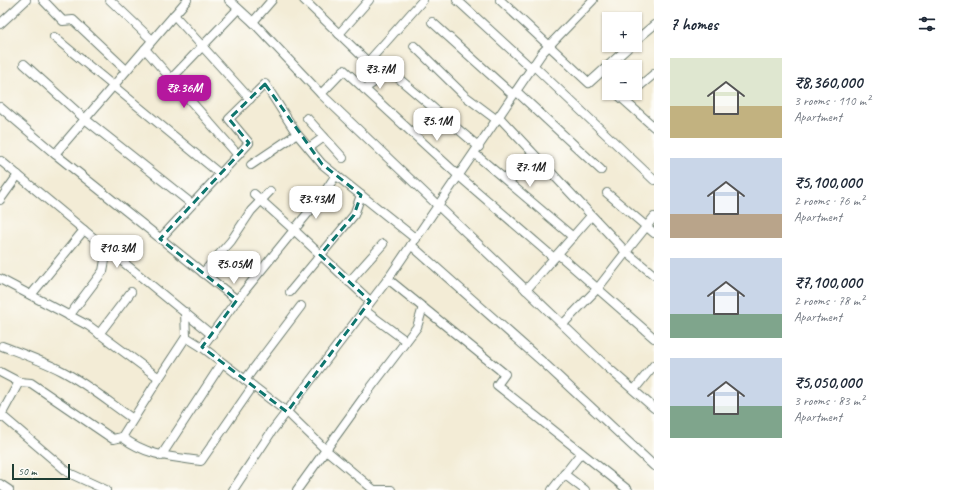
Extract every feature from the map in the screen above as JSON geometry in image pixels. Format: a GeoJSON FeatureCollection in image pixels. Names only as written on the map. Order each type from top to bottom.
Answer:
{"type":"FeatureCollection","features":[{"type":"Feature","properties":{"kind":"street"},"geometry":{"type":"LineString","coordinates":[[1,22],[26,0]]}},
{"type":"Feature","properties":{"kind":"street"},"geometry":{"type":"LineString","coordinates":[[43,0],[63,21],[73,20],[126,70]]}},
{"type":"Feature","properties":{"kind":"street"},"geometry":{"type":"LineString","coordinates":[[110,0],[152,40]]}},
{"type":"Feature","properties":{"kind":"street"},"geometry":{"type":"LineString","coordinates":[[55,154],[187,0]]}},
{"type":"Feature","properties":{"kind":"street"},"geometry":{"type":"LineString","coordinates":[[229,0],[253,22],[321,94],[439,205],[526,290],[654,408]]}},
{"type":"Feature","properties":{"kind":"street"},"geometry":{"type":"LineString","coordinates":[[253,22],[272,0]]}},
{"type":"Feature","properties":{"kind":"street"},"geometry":{"type":"LineString","coordinates":[[304,0],[368,62],[385,75],[396,77],[573,237]]}},
{"type":"Feature","properties":{"kind":"street"},"geometry":{"type":"LineString","coordinates":[[339,34],[367,0]]}},
{"type":"Feature","properties":{"kind":"street"},"geometry":{"type":"LineString","coordinates":[[368,62],[423,0]]}},
{"type":"Feature","properties":{"kind":"street"},"geometry":{"type":"LineString","coordinates":[[457,0],[654,180]]}},
{"type":"Feature","properties":{"kind":"street"},"geometry":{"type":"LineString","coordinates":[[233,490],[272,431],[388,279],[532,67],[548,46],[593,0]]}},
{"type":"Feature","properties":{"kind":"street"},"geometry":{"type":"LineString","coordinates":[[501,1],[589,83],[623,52]]}},
{"type":"Feature","properties":{"kind":"street"},"geometry":{"type":"LineString","coordinates":[[171,80],[238,9]]}},
{"type":"Feature","properties":{"kind":"street"},"geometry":{"type":"LineString","coordinates":[[174,15],[250,99]]}},
{"type":"Feature","properties":{"kind":"street"},"geometry":{"type":"LineString","coordinates":[[432,22],[515,93],[601,170]]}},
{"type":"Feature","properties":{"kind":"street"},"geometry":{"type":"LineString","coordinates":[[642,35],[654,25]]}},
{"type":"Feature","properties":{"kind":"street"},"geometry":{"type":"LineString","coordinates":[[54,37],[220,174]]}},
{"type":"Feature","properties":{"kind":"street"},"geometry":{"type":"LineString","coordinates":[[414,46],[465,96],[498,119],[626,252],[654,275]]}},
{"type":"Feature","properties":{"kind":"street"},"geometry":{"type":"LineString","coordinates":[[144,49],[238,155]]}},
{"type":"Feature","properties":{"kind":"street"},"geometry":{"type":"LineString","coordinates":[[24,64],[85,119],[192,204]]}},
{"type":"Feature","properties":{"kind":"street"},"geometry":{"type":"LineString","coordinates":[[321,94],[344,70],[459,176],[556,256],[598,288],[654,338]]}},
{"type":"Feature","properties":{"kind":"street"},"geometry":{"type":"LineString","coordinates":[[642,84],[654,74]]}},
{"type":"Feature","properties":{"kind":"street"},"geometry":{"type":"LineString","coordinates":[[364,89],[385,75]]}},
{"type":"Feature","properties":{"kind":"street"},"geometry":{"type":"LineString","coordinates":[[160,239],[249,143],[229,119],[265,84],[297,134],[322,164],[413,242],[654,466]]}},
{"type":"Feature","properties":{"kind":"street"},"geometry":{"type":"LineString","coordinates":[[625,102],[654,127]]}},
{"type":"Feature","properties":{"kind":"street"},"geometry":{"type":"LineString","coordinates":[[0,107],[55,154],[237,300]]}},
{"type":"Feature","properties":{"kind":"street"},"geometry":{"type":"LineString","coordinates":[[307,118],[343,158]]}},
{"type":"Feature","properties":{"kind":"street"},"geometry":{"type":"LineString","coordinates":[[251,165],[297,134]]}},
{"type":"Feature","properties":{"kind":"street"},"geometry":{"type":"LineString","coordinates":[[309,148],[324,137]]}},
{"type":"Feature","properties":{"kind":"street"},"geometry":{"type":"LineString","coordinates":[[1,161],[212,335]]}},
{"type":"Feature","properties":{"kind":"street"},"geometry":{"type":"LineString","coordinates":[[0,200],[18,175]]}},
{"type":"Feature","properties":{"kind":"street"},"geometry":{"type":"LineString","coordinates":[[202,347],[237,300],[322,196],[336,175]]}},
{"type":"Feature","properties":{"kind":"street"},"geometry":{"type":"LineString","coordinates":[[203,273],[231,241],[251,211],[270,191]]}},
{"type":"Feature","properties":{"kind":"street"},"geometry":{"type":"LineString","coordinates":[[607,193],[654,233]]}},
{"type":"Feature","properties":{"kind":"street"},"geometry":{"type":"LineString","coordinates":[[254,194],[370,301]]}},
{"type":"Feature","properties":{"kind":"street"},"geometry":{"type":"LineString","coordinates":[[290,292],[354,215],[361,196]]}},
{"type":"Feature","properties":{"kind":"street"},"geometry":{"type":"LineString","coordinates":[[526,290],[591,216]]}},
{"type":"Feature","properties":{"kind":"street"},"geometry":{"type":"LineString","coordinates":[[563,324],[598,288],[654,217]]}},
{"type":"Feature","properties":{"kind":"street"},"geometry":{"type":"LineString","coordinates":[[31,295],[84,230]]}},
{"type":"Feature","properties":{"kind":"street"},"geometry":{"type":"LineString","coordinates":[[349,282],[383,244]]}},
{"type":"Feature","properties":{"kind":"street"},"geometry":{"type":"LineString","coordinates":[[69,316],[103,271],[107,249]]}},
{"type":"Feature","properties":{"kind":"street"},"geometry":{"type":"LineString","coordinates":[[0,279],[99,334],[159,378]]}},
{"type":"Feature","properties":{"kind":"street"},"geometry":{"type":"LineString","coordinates":[[388,279],[505,374],[497,385],[628,490]]}},
{"type":"Feature","properties":{"kind":"street"},"geometry":{"type":"LineString","coordinates":[[99,334],[131,292]]}},
{"type":"Feature","properties":{"kind":"street"},"geometry":{"type":"LineString","coordinates":[[245,380],[301,306]]}},
{"type":"Feature","properties":{"kind":"street"},"geometry":{"type":"LineString","coordinates":[[297,490],[417,327],[423,307]]}},
{"type":"Feature","properties":{"kind":"street"},"geometry":{"type":"LineString","coordinates":[[364,310],[406,341]]}},
{"type":"Feature","properties":{"kind":"street"},"geometry":{"type":"LineString","coordinates":[[0,372],[19,382],[31,383],[113,439],[122,437],[186,337],[185,312]]}},
{"type":"Feature","properties":{"kind":"street"},"geometry":{"type":"LineString","coordinates":[[186,337],[202,347],[287,412],[326,450],[374,490],[391,490]]}},
{"type":"Feature","properties":{"kind":"street"},"geometry":{"type":"LineString","coordinates":[[1,347],[41,361],[63,371],[83,383],[133,419]]}},
{"type":"Feature","properties":{"kind":"street"},"geometry":{"type":"LineString","coordinates":[[161,456],[222,362]]}},
{"type":"Feature","properties":{"kind":"street"},"geometry":{"type":"LineString","coordinates":[[634,390],[654,365]]}},
{"type":"Feature","properties":{"kind":"street"},"geometry":{"type":"LineString","coordinates":[[19,382],[0,416],[69,473],[106,490]]}},
{"type":"Feature","properties":{"kind":"street"},"geometry":{"type":"LineString","coordinates":[[122,437],[134,446],[161,456],[201,460],[253,386]]}},
{"type":"Feature","properties":{"kind":"street"},"geometry":{"type":"LineString","coordinates":[[552,490],[581,453]]}},
{"type":"Feature","properties":{"kind":"street"},"geometry":{"type":"LineString","coordinates":[[564,474],[585,490]]}},
{"type":"Feature","properties":{"kind":"street"},"geometry":{"type":"LineString","coordinates":[[0,484],[9,490]]}},
{"type":"Feature","properties":{"kind":"highlighted area"},"geometry":{"type":"Polygon","coordinates":[[[265,84],[322,164],[361,195],[354,215],[320,255],[370,301],[287,412],[202,347],[237,300],[160,239],[249,143],[229,119],[265,84]]]}}]}
